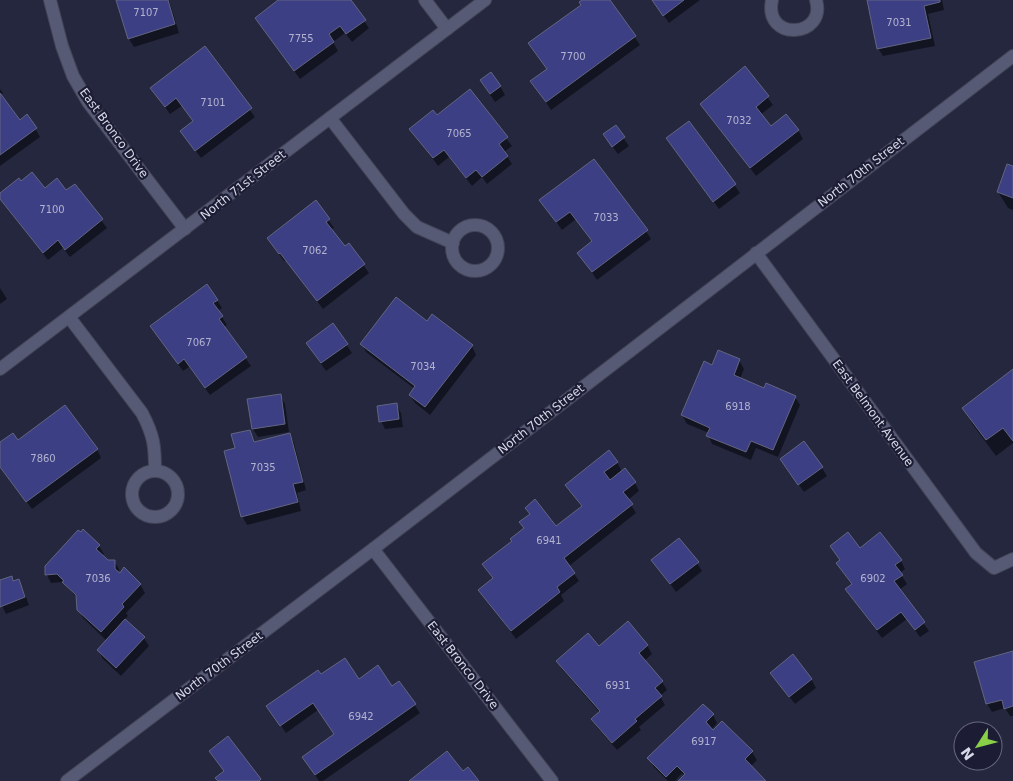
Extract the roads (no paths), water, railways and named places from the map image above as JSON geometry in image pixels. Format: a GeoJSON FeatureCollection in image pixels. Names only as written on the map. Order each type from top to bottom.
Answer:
{"type":"FeatureCollection","features":[{"type":"Feature","properties":{"kind":"street","name":"East Bronco Drive"},"geometry":{"type":"LineString","coordinates":[[50,0],[62,46],[73,76],[88,102],[185,230]]}},
{"type":"Feature","properties":{"kind":"street"},"geometry":{"type":"LineString","coordinates":[[425,0],[447,29]]}},
{"type":"Feature","properties":{"kind":"street","name":"North 71st Street"},"geometry":{"type":"LineString","coordinates":[[0,370],[485,0]]}},
{"type":"Feature","properties":{"kind":"street"},"geometry":{"type":"LineString","coordinates":[[772,0],[772,14],[775,20],[780,26],[794,31],[802,30],[814,20],[817,13],[816,0]]}},
{"type":"Feature","properties":{"kind":"street","name":"North 70th Street"},"geometry":{"type":"LineString","coordinates":[[67,781],[373,549],[1013,56]]}},
{"type":"Feature","properties":{"kind":"street"},"geometry":{"type":"LineString","coordinates":[[330,118],[404,214],[418,227],[453,243]]}},
{"type":"Feature","properties":{"kind":"street","name":"East Belmont Avenue"},"geometry":{"type":"LineString","coordinates":[[756,253],[976,553],[994,568],[1013,559]]}},
{"type":"Feature","properties":{"kind":"street"},"geometry":{"type":"LineString","coordinates":[[69,317],[142,413],[151,430],[155,444],[155,471]]}},
{"type":"Feature","properties":{"kind":"street","name":"East Bronco Drive"},"geometry":{"type":"LineString","coordinates":[[373,549],[552,781]]}}]}
